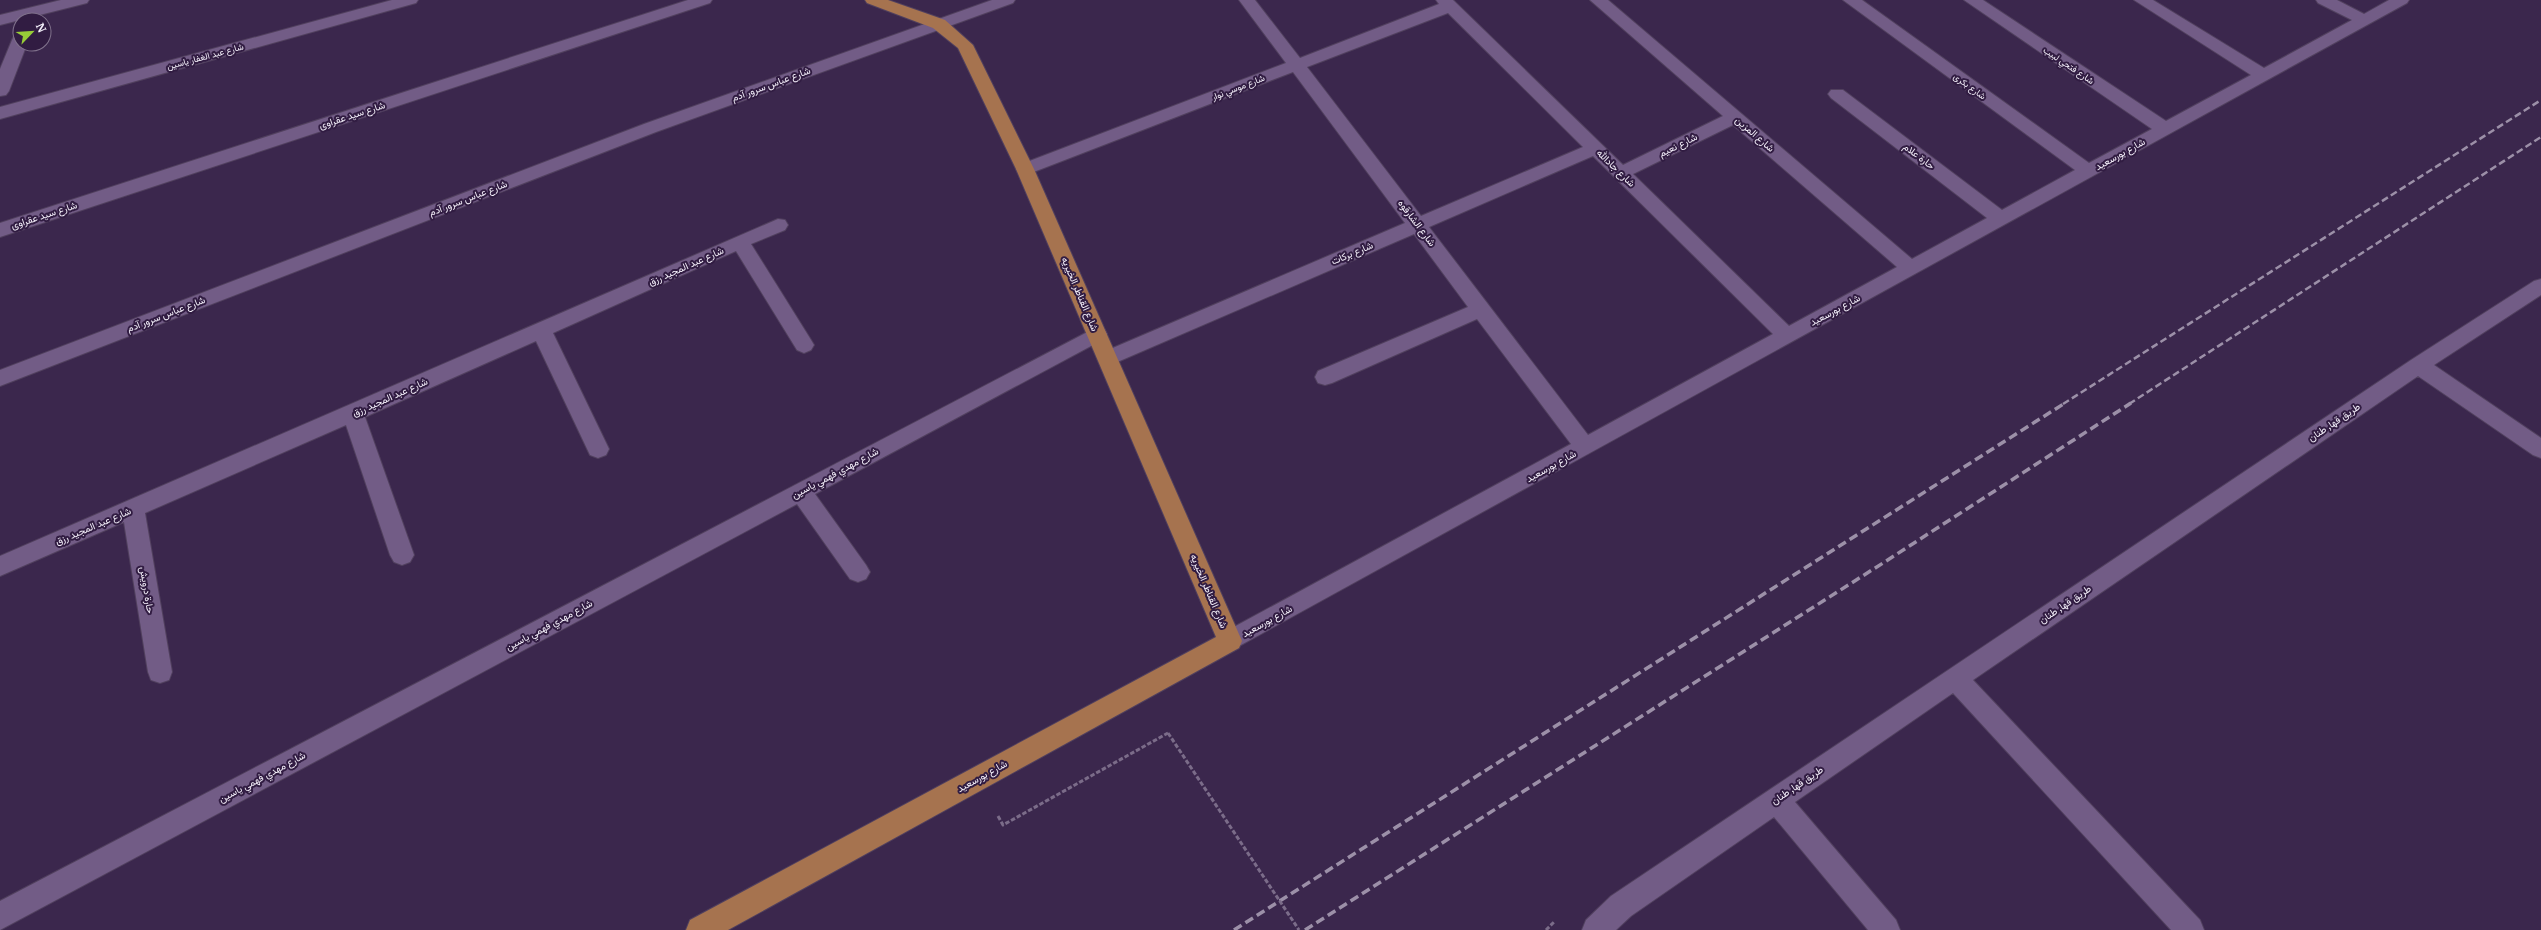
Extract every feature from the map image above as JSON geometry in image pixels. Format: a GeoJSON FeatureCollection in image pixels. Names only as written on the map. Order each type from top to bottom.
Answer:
{"type":"FeatureCollection","features":[{"type":"Feature","properties":{"kind":"main road","name":"شارع القناطر الخيريه"},"geometry":{"type":"LineString","coordinates":[[872,0],[938,24],[964,45],[1025,169],[1230,641]]}},
{"type":"Feature","properties":{"kind":"main road","name":"شارع بورسعيد"},"geometry":{"type":"LineString","coordinates":[[700,930],[1230,641]]}},
{"type":"Feature","properties":{"kind":"street"},"geometry":{"type":"LineString","coordinates":[[0,20],[31,11],[81,0]]}},
{"type":"Feature","properties":{"kind":"street","name":"شارع عبد الغفار ياسين"},"geometry":{"type":"LineString","coordinates":[[0,113],[410,0]]}},
{"type":"Feature","properties":{"kind":"street","name":"شارع سيد عقراوى"},"geometry":{"type":"LineString","coordinates":[[0,230],[704,0]]}},
{"type":"Feature","properties":{"kind":"street","name":"شارع عباس سرور آدم"},"geometry":{"type":"LineString","coordinates":[[0,378],[650,128],[1007,0]]}},
{"type":"Feature","properties":{"kind":"street","name":"شارع الشارقوه"},"geometry":{"type":"LineString","coordinates":[[1247,0],[1297,64],[1585,447]]}},
{"type":"Feature","properties":{"kind":"street","name":"شارع المزين"},"geometry":{"type":"LineString","coordinates":[[1598,0],[1912,269]]}},
{"type":"Feature","properties":{"kind":"street","name":"شارع بكرى"},"geometry":{"type":"LineString","coordinates":[[1851,0],[2088,171]]}},
{"type":"Feature","properties":{"kind":"street","name":"شارع فتحي لبيب"},"geometry":{"type":"LineString","coordinates":[[1972,0],[2165,129]]}},
{"type":"Feature","properties":{"kind":"street"},"geometry":{"type":"LineString","coordinates":[[2142,0],[2263,75]]}},
{"type":"Feature","properties":{"kind":"street"},"geometry":{"type":"LineString","coordinates":[[2324,0],[2364,20]]}},
{"type":"Feature","properties":{"kind":"street","name":"شارع بورسعيد"},"geometry":{"type":"LineString","coordinates":[[1230,641],[2402,0]]}},
{"type":"Feature","properties":{"kind":"street","name":"شارع موسي نوار"},"geometry":{"type":"LineString","coordinates":[[1025,169],[1297,64],[1447,3]]}},
{"type":"Feature","properties":{"kind":"street","name":"شارع جادالله"},"geometry":{"type":"LineString","coordinates":[[1447,3],[1787,336]]}},
{"type":"Feature","properties":{"kind":"street"},"geometry":{"type":"LineString","coordinates":[[0,91],[15,52]]}},
{"type":"Feature","properties":{"kind":"street","name":"حارة علام"},"geometry":{"type":"LineString","coordinates":[[1837,94],[2001,219]]}},
{"type":"Feature","properties":{"kind":"street","name":"شارع نعيم"},"geometry":{"type":"LineString","coordinates":[[1621,173],[1735,117]]}},
{"type":"Feature","properties":{"kind":"street","name":"شارع بركات"},"geometry":{"type":"LineString","coordinates":[[1108,358],[1596,148]]}},
{"type":"Feature","properties":{"kind":"street","name":"شارع عبد المجيد رزق"},"geometry":{"type":"LineString","coordinates":[[0,566],[134,509],[778,225]]}},
{"type":"Feature","properties":{"kind":"street"},"geometry":{"type":"LineString","coordinates":[[740,242],[804,345]]}},
{"type":"Feature","properties":{"kind":"street","name":"طريق قها, طنان"},"geometry":{"type":"LineString","coordinates":[[1596,930],[1621,906],[1955,678],[2418,365],[2541,286]]}},
{"type":"Feature","properties":{"kind":"street"},"geometry":{"type":"LineString","coordinates":[[1325,377],[1481,309]]}},
{"type":"Feature","properties":{"kind":"street"},"geometry":{"type":"LineString","coordinates":[[541,330],[598,449]]}},
{"type":"Feature","properties":{"kind":"street","name":"شارع مهدي فهمي ياسين"},"geometry":{"type":"LineString","coordinates":[[0,916],[1097,334]]}},
{"type":"Feature","properties":{"kind":"street"},"geometry":{"type":"LineString","coordinates":[[2418,365],[2541,449]]}},
{"type":"Feature","properties":{"kind":"street"},"geometry":{"type":"LineString","coordinates":[[353,413],[402,555]]}},
{"type":"Feature","properties":{"kind":"street"},"geometry":{"type":"LineString","coordinates":[[801,491],[858,572]]}},
{"type":"Feature","properties":{"kind":"street","name":"حارة درويش"},"geometry":{"type":"LineString","coordinates":[[134,509],[160,672]]}},
{"type":"Feature","properties":{"kind":"street"},"geometry":{"type":"LineString","coordinates":[[1955,678],[2190,930]]}},
{"type":"Feature","properties":{"kind":"street"},"geometry":{"type":"LineString","coordinates":[[1776,800],[1886,930]]}},
{"type":"Feature","properties":{"kind":"path"},"geometry":{"type":"LineString","coordinates":[[1003,825],[1168,733],[1299,930]]}},
{"type":"Feature","properties":{"kind":"railway"},"geometry":{"type":"LineString","coordinates":[[2063,404],[2541,100]]}},
{"type":"Feature","properties":{"kind":"railway"},"geometry":{"type":"LineString","coordinates":[[2129,404],[2541,137]]}},
{"type":"Feature","properties":{"kind":"railway"},"geometry":{"type":"LineString","coordinates":[[1234,930],[2065,403]]}},
{"type":"Feature","properties":{"kind":"railway"},"geometry":{"type":"LineString","coordinates":[[1305,930],[1883,563],[2131,403]]}}]}
